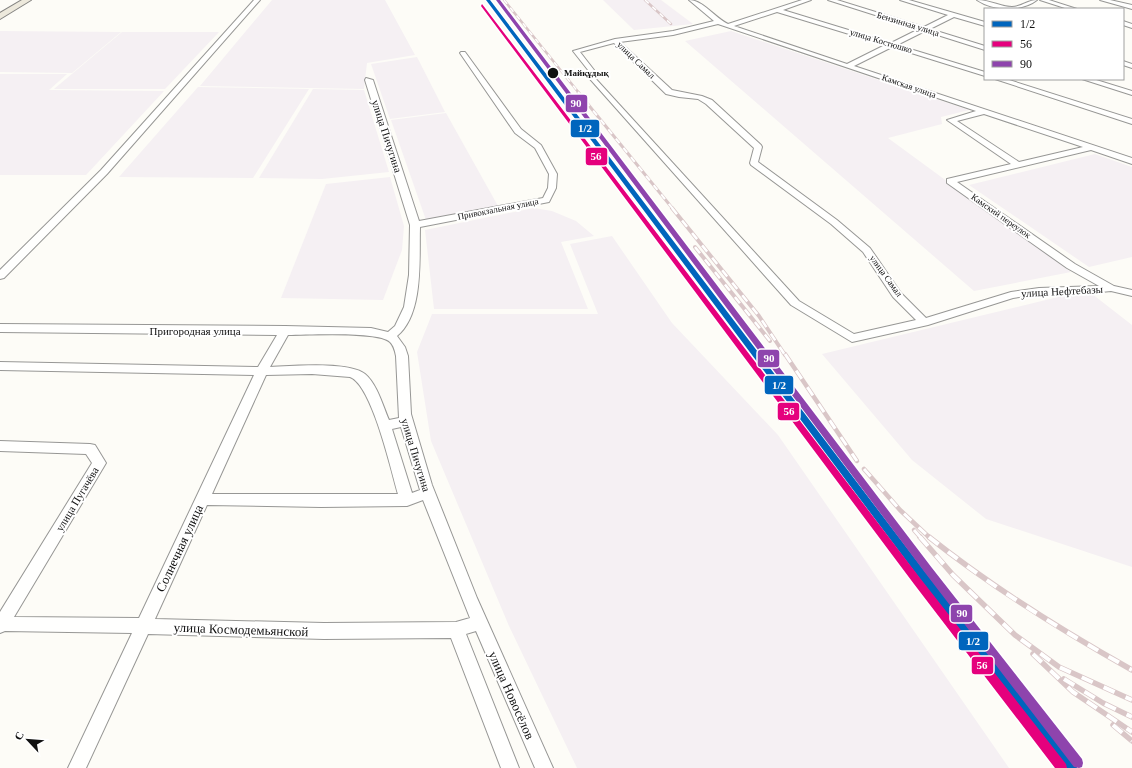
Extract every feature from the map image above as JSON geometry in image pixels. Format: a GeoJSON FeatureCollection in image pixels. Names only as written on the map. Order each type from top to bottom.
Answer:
{"type":"FeatureCollection","features":[{"type":"Feature","properties":{"kind":"main road"},"geometry":{"type":"LineString","coordinates":[[0,17],[27,0]]}},
{"type":"Feature","properties":{"kind":"street"},"geometry":{"type":"LineString","coordinates":[[0,276],[104,172],[256,0]]}},
{"type":"Feature","properties":{"kind":"street","name":"Камская улица"},"geometry":{"type":"LineString","coordinates":[[692,0],[719,22],[728,26],[1132,161]]}},
{"type":"Feature","properties":{"kind":"street"},"geometry":{"type":"LineString","coordinates":[[728,26],[808,0]]}},
{"type":"Feature","properties":{"kind":"street","name":"Бензинная улица"},"geometry":{"type":"LineString","coordinates":[[831,0],[984,48]]}},
{"type":"Feature","properties":{"kind":"street"},"geometry":{"type":"LineString","coordinates":[[903,0],[953,16],[983,22]]}},
{"type":"Feature","properties":{"kind":"street"},"geometry":{"type":"LineString","coordinates":[[980,0],[1009,8]]}},
{"type":"Feature","properties":{"kind":"street"},"geometry":{"type":"LineString","coordinates":[[1015,8],[1034,0]]}},
{"type":"Feature","properties":{"kind":"street"},"geometry":{"type":"LineString","coordinates":[[1043,0],[1071,8]]}},
{"type":"Feature","properties":{"kind":"street"},"geometry":{"type":"LineString","coordinates":[[1103,0],[1132,8]]}},
{"type":"Feature","properties":{"kind":"street","name":"улица Костюшко"},"geometry":{"type":"LineString","coordinates":[[777,10],[984,74]]}},
{"type":"Feature","properties":{"kind":"street"},"geometry":{"type":"LineString","coordinates":[[848,66],[953,16]]}},
{"type":"Feature","properties":{"kind":"street","name":"улица Самал"},"geometry":{"type":"LineString","coordinates":[[615,41],[673,33],[719,22]]}},
{"type":"Feature","properties":{"kind":"street"},"geometry":{"type":"LineString","coordinates":[[615,41],[576,51],[591,70],[592,78],[795,303],[852,338],[924,322]]}},
{"type":"Feature","properties":{"kind":"street","name":"улица Самал"},"geometry":{"type":"LineString","coordinates":[[615,41],[673,95],[703,97],[709,102],[758,147],[754,163],[834,222],[867,250],[897,294],[924,322]]}},
{"type":"Feature","properties":{"kind":"street","name":"Привокзальная улица"},"geometry":{"type":"LineString","coordinates":[[415,226],[546,200],[552,188],[553,174],[538,147],[518,131],[463,53]]}},
{"type":"Feature","properties":{"kind":"street","name":"улица Пичугина"},"geometry":{"type":"LineString","coordinates":[[369,80],[415,226],[414,275],[409,307],[400,328],[390,336],[396,340],[400,351],[404,413],[428,493],[480,622]]}},
{"type":"Feature","properties":{"kind":"street"},"geometry":{"type":"LineString","coordinates":[[1003,80],[1132,122]]}},
{"type":"Feature","properties":{"kind":"street"},"geometry":{"type":"LineString","coordinates":[[1089,80],[1132,93]]}},
{"type":"Feature","properties":{"kind":"street"},"geometry":{"type":"LineString","coordinates":[[983,112],[951,120],[1018,165]]}},
{"type":"Feature","properties":{"kind":"street","name":"Камский переулок"},"geometry":{"type":"LineString","coordinates":[[1090,148],[950,181],[1071,266],[1111,288]]}},
{"type":"Feature","properties":{"kind":"street","name":"улица Нефтебазы"},"geometry":{"type":"LineString","coordinates":[[924,322],[1011,295],[1039,291],[1081,291],[1111,288],[1132,293]]}},
{"type":"Feature","properties":{"kind":"street","name":"Пригородная улица"},"geometry":{"type":"LineString","coordinates":[[0,328],[216,331],[285,330],[371,332],[390,336]]}},
{"type":"Feature","properties":{"kind":"street","name":"Солнечная улица"},"geometry":{"type":"LineString","coordinates":[[77,768],[262,371],[285,330]]}},
{"type":"Feature","properties":{"kind":"street"},"geometry":{"type":"LineString","coordinates":[[0,366],[262,371],[343,370],[361,376],[369,386],[384,426],[407,500]]}},
{"type":"Feature","properties":{"kind":"street"},"geometry":{"type":"LineString","coordinates":[[384,426],[406,421]]}},
{"type":"Feature","properties":{"kind":"street","name":"улица Пугачёва"},"geometry":{"type":"LineString","coordinates":[[0,446],[90,449],[99,463],[0,625]]}},
{"type":"Feature","properties":{"kind":"street"},"geometry":{"type":"LineString","coordinates":[[202,499],[321,501],[407,500],[428,493]]}},
{"type":"Feature","properties":{"kind":"street","name":"улица Космодемьянской"},"geometry":{"type":"LineString","coordinates":[[0,625],[143,626],[324,631],[456,630],[480,622]]}},
{"type":"Feature","properties":{"kind":"street","name":"улица Новосёлов"},"geometry":{"type":"LineString","coordinates":[[480,622],[544,768]]}},
{"type":"Feature","properties":{"kind":"street"},"geometry":{"type":"LineString","coordinates":[[456,630],[510,768]]}},
{"type":"Feature","properties":{"kind":"shaded area"},"geometry":{"type":"Polygon","coordinates":[[[272,0],[385,0],[415,55],[367,63],[364,89],[200,86],[272,0]]]}},
{"type":"Feature","properties":{"kind":"shaded area"},"geometry":{"type":"Polygon","coordinates":[[[603,0],[661,0],[693,24],[634,30],[603,0]]]}},
{"type":"Feature","properties":{"kind":"shaded area"},"geometry":{"type":"Polygon","coordinates":[[[0,31],[121,32],[72,73],[0,72],[0,31]]]}},
{"type":"Feature","properties":{"kind":"shaded area"},"geometry":{"type":"Polygon","coordinates":[[[731,31],[969,110],[941,117],[942,124],[888,138],[1071,272],[974,291],[685,41],[731,31]]]}},
{"type":"Feature","properties":{"kind":"shaded area"},"geometry":{"type":"Polygon","coordinates":[[[122,32],[219,32],[165,89],[54,89],[122,32]]]}},
{"type":"Feature","properties":{"kind":"shaded area"},"geometry":{"type":"Polygon","coordinates":[[[417,57],[445,112],[390,119],[371,64],[417,57]]]}},
{"type":"Feature","properties":{"kind":"shaded area"},"geometry":{"type":"Polygon","coordinates":[[[0,74],[67,74],[49,90],[164,91],[86,175],[0,175],[0,74]]]}},
{"type":"Feature","properties":{"kind":"shaded area"},"geometry":{"type":"Polygon","coordinates":[[[198,87],[309,89],[253,178],[119,177],[198,87]]]}},
{"type":"Feature","properties":{"kind":"shaded area"},"geometry":{"type":"Polygon","coordinates":[[[313,89],[364,90],[389,172],[322,179],[259,178],[313,89]]]}},
{"type":"Feature","properties":{"kind":"shaded area"},"geometry":{"type":"Polygon","coordinates":[[[446,113],[498,206],[426,220],[391,120],[446,113]]]}},
{"type":"Feature","properties":{"kind":"shaded area"},"geometry":{"type":"Polygon","coordinates":[[[1095,154],[1132,167],[1132,257],[1089,267],[969,185],[1095,154]]]}},
{"type":"Feature","properties":{"kind":"shaded area"},"geometry":{"type":"Polygon","coordinates":[[[390,177],[404,226],[402,250],[383,300],[281,298],[326,184],[390,177]]]}},
{"type":"Feature","properties":{"kind":"shaded area"},"geometry":{"type":"Polygon","coordinates":[[[534,208],[552,211],[576,221],[594,236],[561,242],[588,309],[434,309],[425,230],[534,208]]]}},
{"type":"Feature","properties":{"kind":"shaded area"},"geometry":{"type":"Polygon","coordinates":[[[612,236],[672,323],[778,435],[1009,768],[577,768],[509,626],[431,441],[417,352],[432,314],[598,314],[570,244],[612,236]]]}},
{"type":"Feature","properties":{"kind":"shaded area"},"geometry":{"type":"Polygon","coordinates":[[[1087,290],[1132,325],[1132,567],[986,519],[912,460],[822,354],[1087,290]]]}},
{"type":"Feature","properties":{"kind":"railway"},"geometry":{"type":"LineString","coordinates":[[504,0],[579,93]]}},
{"type":"Feature","properties":{"kind":"railway"},"geometry":{"type":"LineString","coordinates":[[645,0],[671,24]]}},
{"type":"Feature","properties":{"kind":"railway"},"geometry":{"type":"LineString","coordinates":[[578,92],[673,209]]}},
{"type":"Feature","properties":{"kind":"railway"},"geometry":{"type":"LineString","coordinates":[[672,208],[759,316],[785,355]]}},
{"type":"Feature","properties":{"kind":"railway"},"geometry":{"type":"LineString","coordinates":[[695,247],[770,341]]}},
{"type":"Feature","properties":{"kind":"railway"},"geometry":{"type":"LineString","coordinates":[[785,354],[857,461]]}},
{"type":"Feature","properties":{"kind":"railway"},"geometry":{"type":"LineString","coordinates":[[864,469],[900,510],[930,538]]}},
{"type":"Feature","properties":{"kind":"railway"},"geometry":{"type":"LineString","coordinates":[[914,530],[921,538]]}},
{"type":"Feature","properties":{"kind":"railway"},"geometry":{"type":"LineString","coordinates":[[920,537],[953,575],[1015,635],[1059,667],[1132,700]]}},
{"type":"Feature","properties":{"kind":"railway"},"geometry":{"type":"LineString","coordinates":[[929,537],[978,574],[1028,608],[1079,640],[1132,670]]}},
{"type":"Feature","properties":{"kind":"railway"},"geometry":{"type":"LineString","coordinates":[[1033,654],[1073,692],[1132,732]]}},
{"type":"Feature","properties":{"kind":"railway"},"geometry":{"type":"LineString","coordinates":[[1064,679],[1103,703],[1132,717]]}},
{"type":"Feature","properties":{"kind":"railway"},"geometry":{"type":"LineString","coordinates":[[1113,725],[1132,741]]}},
{"type":"Feature","properties":{"kind":"transit line","name":"1/2"},"geometry":{"type":"LineString","coordinates":[[488,0],[923,576],[1072,768]]}},
{"type":"Feature","properties":{"kind":"transit line","name":"90"},"geometry":{"type":"LineString","coordinates":[[498,0],[929,571],[1078,763]]}},
{"type":"Feature","properties":{"kind":"transit line","name":"56"},"geometry":{"type":"LineString","coordinates":[[482,5],[917,581],[1062,768]]}},
{"type":"Feature","properties":{"kind":"place","name":"Майқұдық"},"geometry":{"type":"Point","coordinates":[553,73]}}]}
